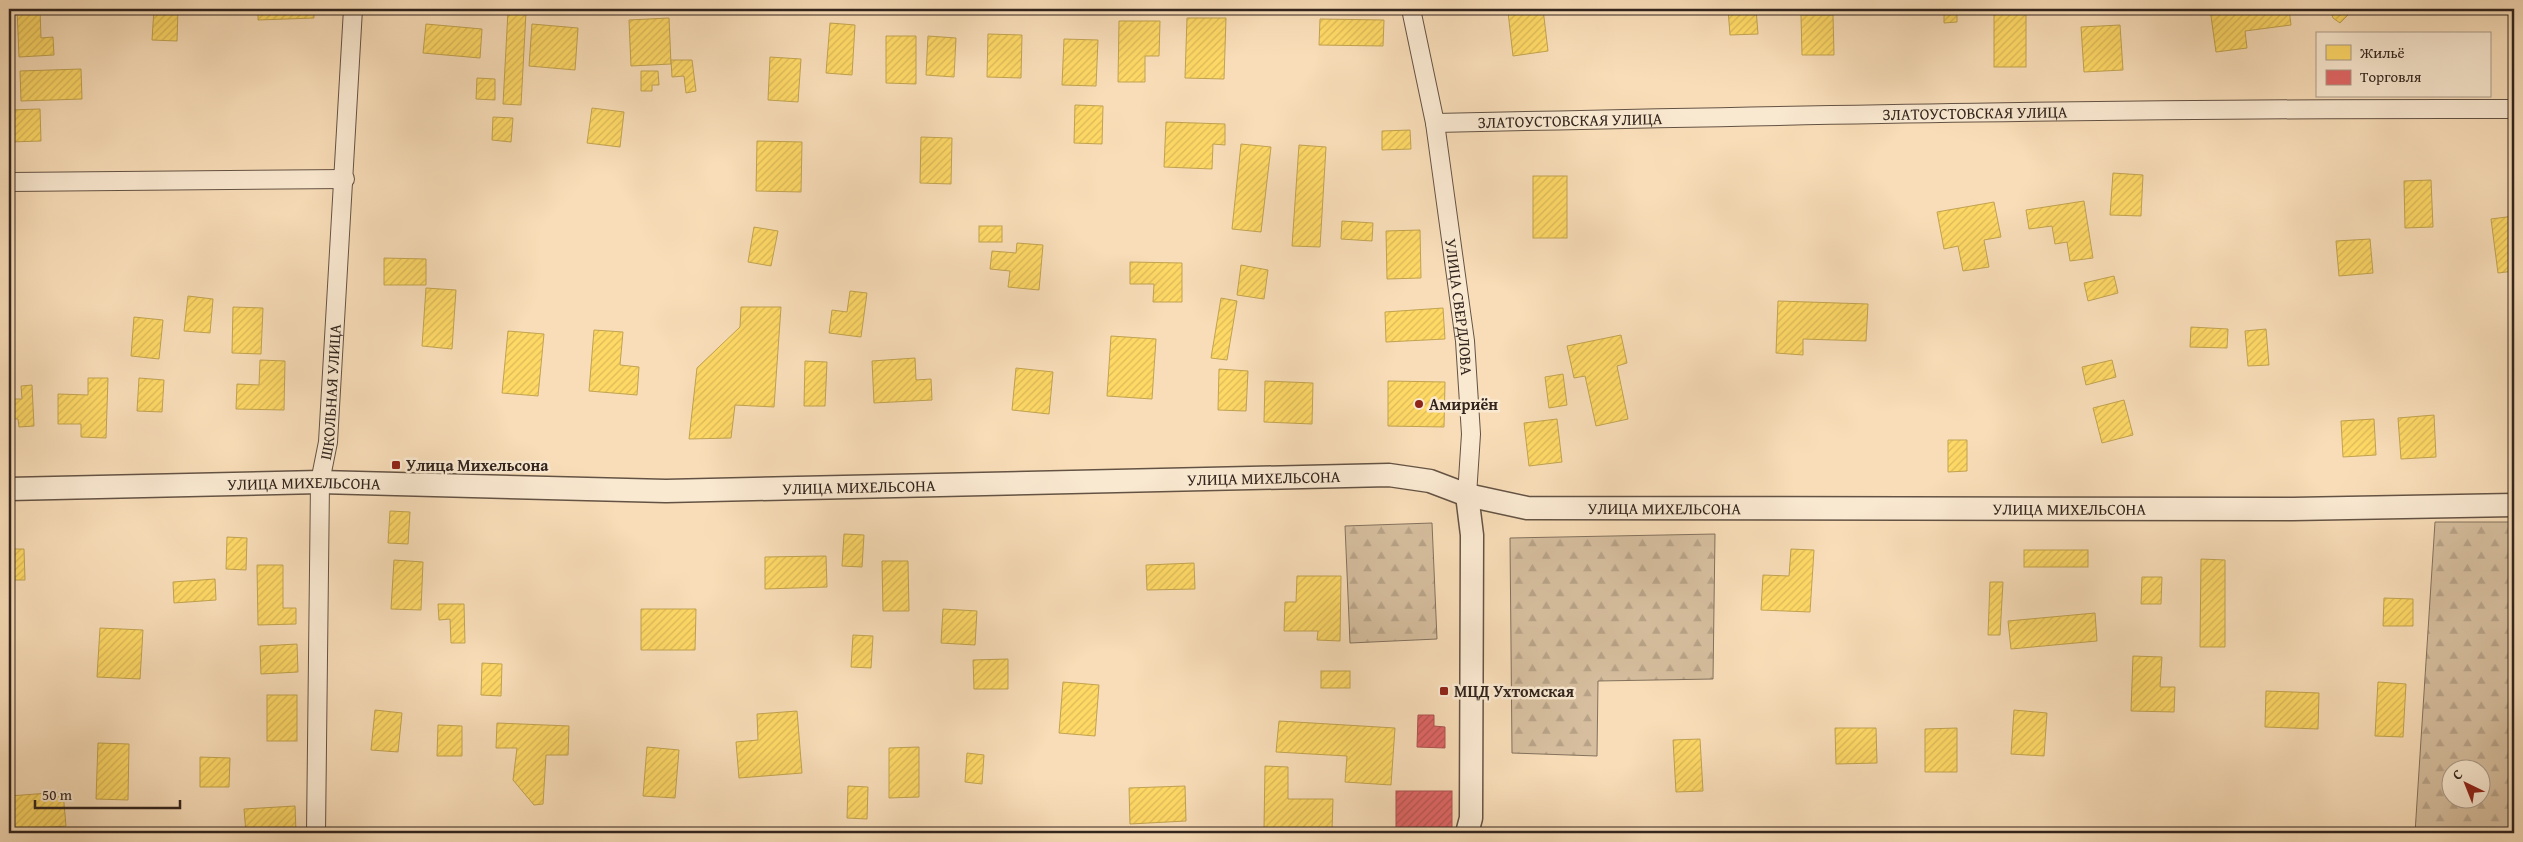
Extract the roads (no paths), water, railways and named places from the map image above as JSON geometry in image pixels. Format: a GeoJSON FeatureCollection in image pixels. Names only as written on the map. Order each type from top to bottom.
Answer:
{"type":"FeatureCollection","features":[{"type":"Feature","properties":{"kind":"street","name":"ШКОЛЬНАЯ УЛИЦА"},"geometry":{"type":"LineString","coordinates":[[316,833],[320,482],[328,442],[345,179],[353,9]]}},
{"type":"Feature","properties":{"kind":"street","name":"УЛИЦА СВЕРДЛОВА"},"geometry":{"type":"LineString","coordinates":[[1411,9],[1435,123],[1465,341],[1471,434],[1467,495],[1472,535],[1472,828]]}},
{"type":"Feature","properties":{"kind":"street","name":"ЗЛАТОУСТОВСКАЯ УЛИЦА"},"geometry":{"type":"LineString","coordinates":[[1435,123],[1852,114],[2283,108],[2514,110]]}},
{"type":"Feature","properties":{"kind":"street"},"geometry":{"type":"LineString","coordinates":[[9,182],[345,179]]}},
{"type":"Feature","properties":{"kind":"street","name":"УЛИЦА МИХЕЛЬСОНА"},"geometry":{"type":"LineString","coordinates":[[9,489],[320,482],[666,491],[1389,475],[1430,481],[1467,495],[1527,508],[2292,509],[2514,505]]}},
{"type":"Feature","properties":{"kind":"place","name":"Амириён"},"geometry":{"type":"Point","coordinates":[1419,404]}},
{"type":"Feature","properties":{"kind":"place","name":"Улица Михельсона"},"geometry":{"type":"Point","coordinates":[396,465]}},
{"type":"Feature","properties":{"kind":"place","name":"МЦД Ухтомская"},"geometry":{"type":"Point","coordinates":[1444,691]}}]}
